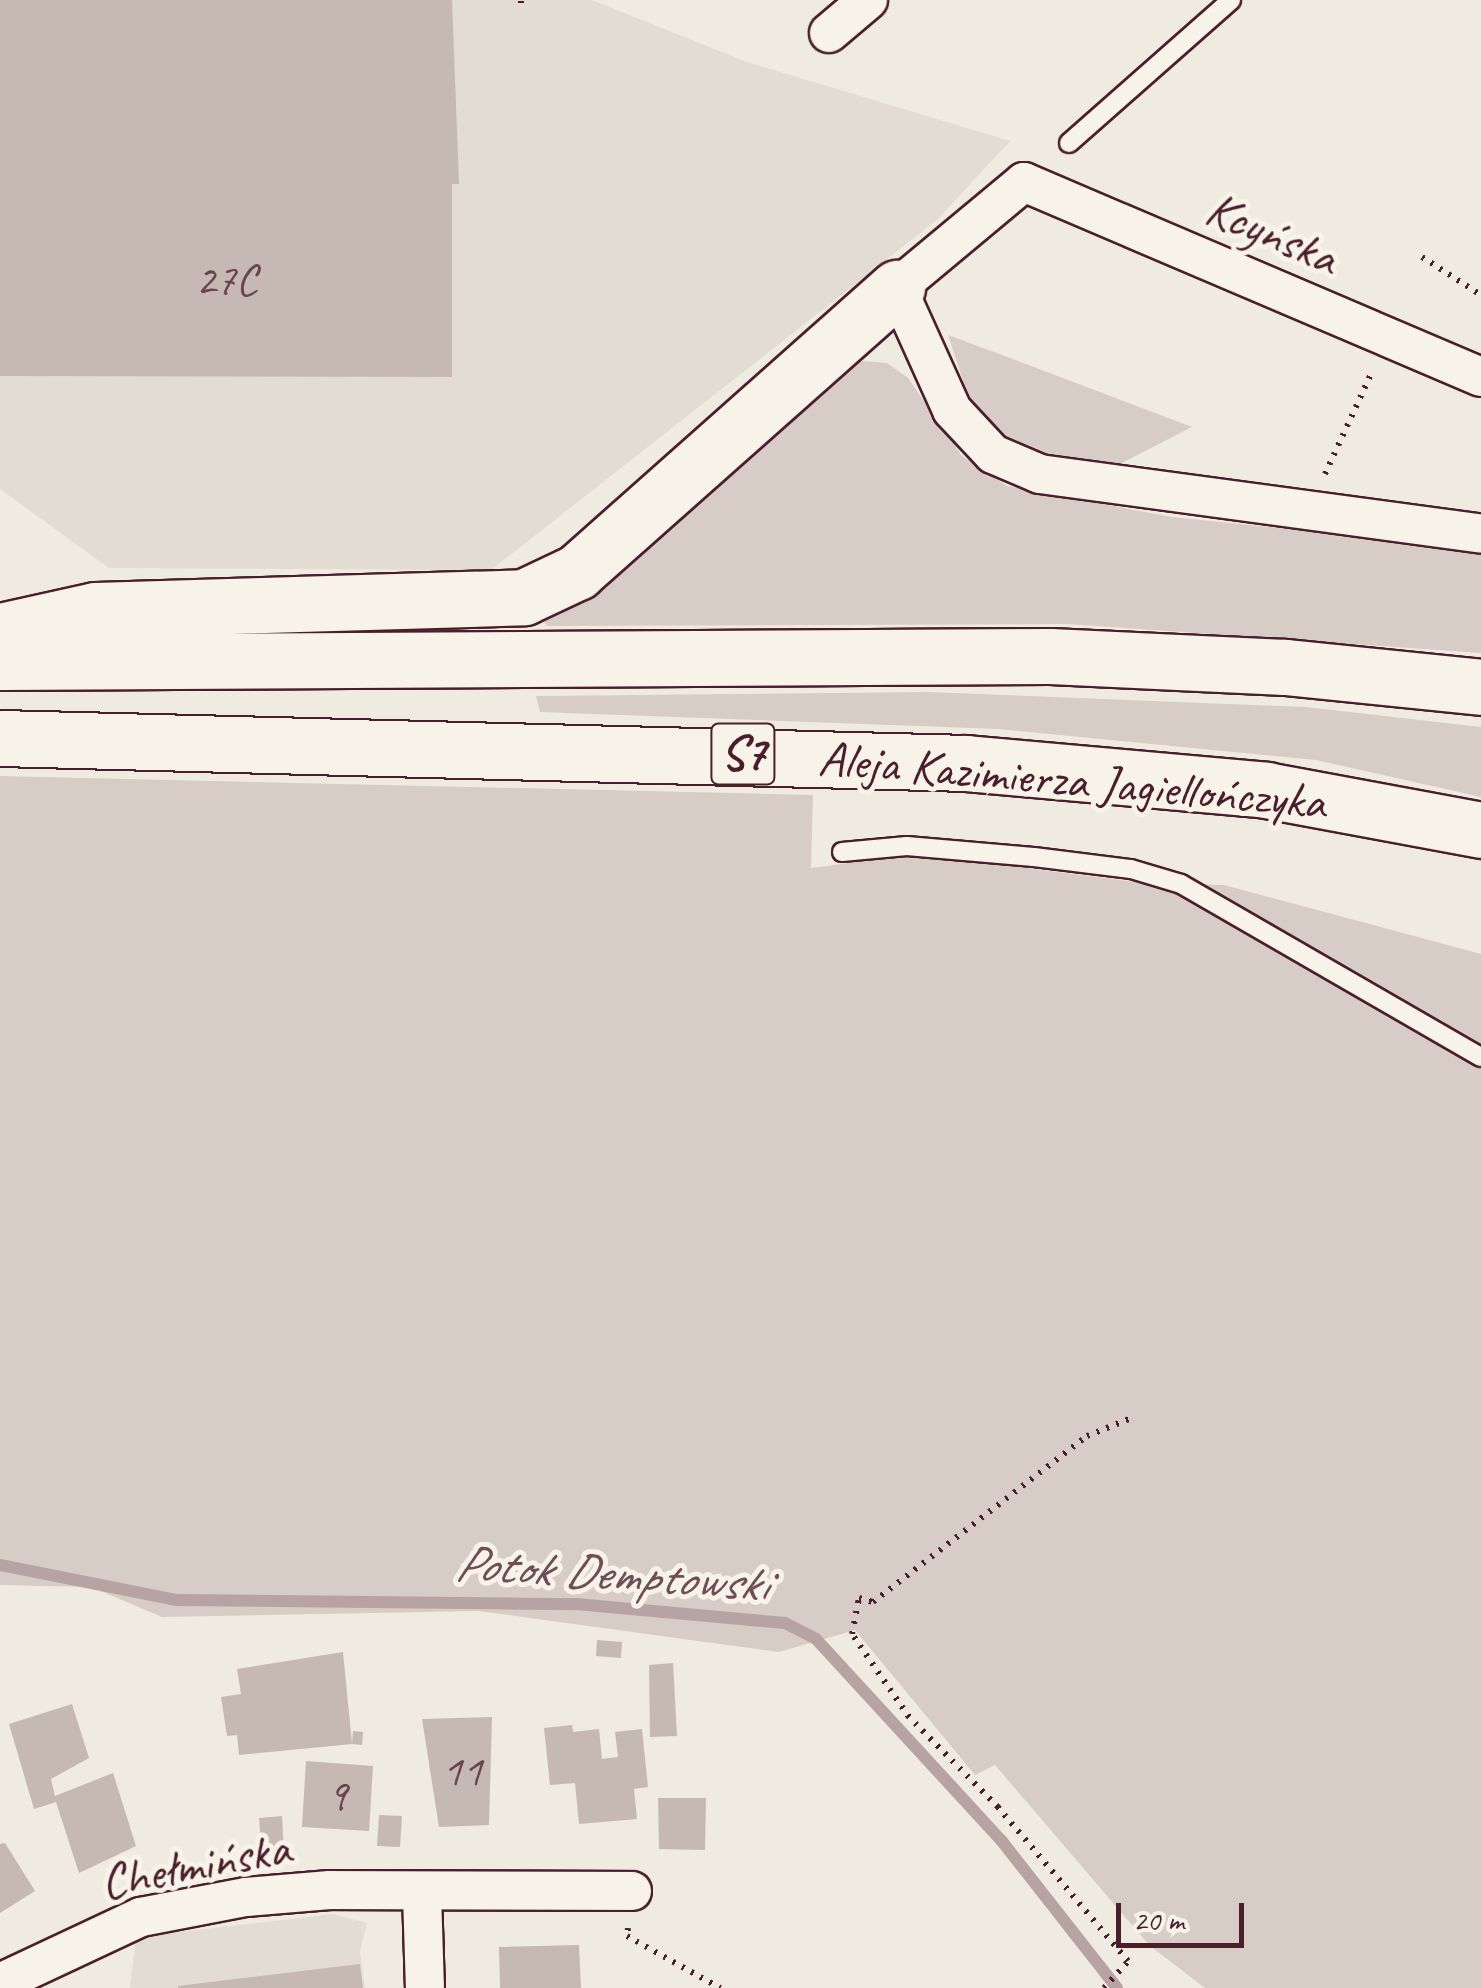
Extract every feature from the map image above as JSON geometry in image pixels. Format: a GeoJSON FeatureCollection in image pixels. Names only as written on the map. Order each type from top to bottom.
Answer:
{"type":"FeatureCollection","features":[{"type":"Feature","properties":{"kind":"highway"},"geometry":{"type":"LineString","coordinates":[[0,632],[96,610],[524,597],[577,572],[898,288]]}},
{"type":"Feature","properties":{"kind":"highway","name":"Aleja Kazimierza Jagiellończyka"},"geometry":{"type":"LineString","coordinates":[[0,662],[1050,656],[1285,667],[1481,687]]}},
{"type":"Feature","properties":{"kind":"highway","name":"Aleja Kazimierza Jagiellończyka"},"geometry":{"type":"LineString","coordinates":[[0,738],[966,763],[1266,790],[1481,830]]}},
{"type":"Feature","properties":{"kind":"street"},"geometry":{"type":"LineString","coordinates":[[829,33],[868,0]]}},
{"type":"Feature","properties":{"kind":"street","name":"Kcyńska"},"geometry":{"type":"LineString","coordinates":[[898,288],[1024,182],[1481,376]]}},
{"type":"Feature","properties":{"kind":"street"},"geometry":{"type":"LineString","coordinates":[[898,288],[952,410],[993,454],[1040,474],[1481,534]]}},
{"type":"Feature","properties":{"kind":"street","name":"Chełmińska"},"geometry":{"type":"LineString","coordinates":[[0,1984],[141,1917],[330,1890],[422,1894],[632,1892]]}},
{"type":"Feature","properties":{"kind":"street"},"geometry":{"type":"LineString","coordinates":[[422,1894],[425,1988]]}},
{"type":"Feature","properties":{"kind":"lane"},"geometry":{"type":"LineString","coordinates":[[1069,144],[1232,0]]}},
{"type":"Feature","properties":{"kind":"lane"},"geometry":{"type":"LineString","coordinates":[[842,852],[906,846],[1034,857],[1131,869],[1181,884],[1481,1057]]}},
{"type":"Feature","properties":{"kind":"path"},"geometry":{"type":"LineString","coordinates":[[1422,257],[1481,295]]}},
{"type":"Feature","properties":{"kind":"path"},"geometry":{"type":"LineString","coordinates":[[1320,485],[1388,337]]}},
{"type":"Feature","properties":{"kind":"path"},"geometry":{"type":"LineString","coordinates":[[1104,1988],[1128,1961],[998,1807],[909,1717],[852,1634],[859,1598],[873,1602],[1087,1436],[1121,1417],[1130,1419]]}},
{"type":"Feature","properties":{"kind":"path"},"geometry":{"type":"LineString","coordinates":[[632,1892],[627,1936],[720,1988]]}},
{"type":"Feature","properties":{"kind":"shaded area"},"geometry":{"type":"Polygon","coordinates":[[[0,0],[592,0],[747,62],[1010,141],[937,220],[491,570],[109,568],[0,489],[0,0]]]}},
{"type":"Feature","properties":{"kind":"shaded area"},"geometry":{"type":"Polygon","coordinates":[[[948,335],[1192,427],[1108,470],[1026,454],[972,408],[948,335]]]}},
{"type":"Feature","properties":{"kind":"shaded area"},"geometry":{"type":"Polygon","coordinates":[[[862,361],[887,363],[908,378],[962,456],[1007,486],[1172,517],[1481,549],[1481,653],[1067,624],[547,626],[539,615],[837,373],[862,361]]]}},
{"type":"Feature","properties":{"kind":"shaded area"},"geometry":{"type":"Polygon","coordinates":[[[929,692],[1306,707],[1481,727],[1481,797],[1316,760],[998,729],[540,712],[536,696],[929,692]]]}},
{"type":"Feature","properties":{"kind":"shaded area"},"geometry":{"type":"Polygon","coordinates":[[[0,776],[813,795],[811,868],[916,854],[1143,883],[1224,885],[1481,954],[1481,1988],[1205,1988],[1149,1945],[995,1765],[975,1775],[855,1630],[779,1652],[478,1611],[162,1617],[91,1587],[0,1585],[0,776]]]}},
{"type":"Feature","properties":{"kind":"shaded area"},"geometry":{"type":"Polygon","coordinates":[[[332,1914],[367,1923],[360,1951],[365,1988],[130,1988],[136,1937],[332,1914]]]}},
{"type":"Feature","properties":{"kind":"building"},"geometry":{"type":"Polygon","coordinates":[[[0,0],[452,0],[459,184],[452,184],[452,377],[0,376],[0,0]]]}},
{"type":"Feature","properties":{"kind":"building"},"geometry":{"type":"Polygon","coordinates":[[[597,1640],[622,1642],[621,1658],[596,1656],[597,1640]]]}},
{"type":"Feature","properties":{"kind":"building"},"geometry":{"type":"Polygon","coordinates":[[[343,1652],[352,1744],[239,1755],[237,1735],[227,1736],[221,1697],[241,1694],[237,1669],[343,1652]]]}},
{"type":"Feature","properties":{"kind":"building"},"geometry":{"type":"Polygon","coordinates":[[[673,1663],[677,1736],[650,1737],[649,1665],[673,1663]]]}},
{"type":"Feature","properties":{"kind":"building"},"geometry":{"type":"Polygon","coordinates":[[[72,1704],[89,1758],[51,1779],[55,1796],[113,1773],[136,1846],[79,1873],[56,1802],[34,1809],[9,1724],[72,1704]]]}},
{"type":"Feature","properties":{"kind":"building"},"geometry":{"type":"Polygon","coordinates":[[[492,1717],[489,1825],[439,1827],[422,1719],[492,1717]]]}},
{"type":"Feature","properties":{"kind":"building"},"geometry":{"type":"Polygon","coordinates":[[[572,1725],[573,1732],[599,1729],[602,1759],[618,1757],[615,1732],[642,1729],[648,1787],[634,1789],[637,1819],[579,1824],[575,1783],[550,1785],[544,1728],[572,1725]]]}},
{"type":"Feature","properties":{"kind":"building"},"geometry":{"type":"Polygon","coordinates":[[[353,1731],[363,1732],[362,1745],[352,1744],[353,1731]]]}},
{"type":"Feature","properties":{"kind":"building"},"geometry":{"type":"Polygon","coordinates":[[[306,1761],[373,1766],[369,1831],[302,1827],[306,1761]]]}},
{"type":"Feature","properties":{"kind":"building"},"geometry":{"type":"Polygon","coordinates":[[[658,1798],[706,1798],[705,1850],[659,1849],[658,1798]]]}},
{"type":"Feature","properties":{"kind":"building"},"geometry":{"type":"Polygon","coordinates":[[[379,1815],[402,1816],[400,1847],[377,1846],[379,1815]]]}},
{"type":"Feature","properties":{"kind":"building"},"geometry":{"type":"Polygon","coordinates":[[[282,1816],[284,1854],[262,1856],[259,1818],[282,1816]]]}},
{"type":"Feature","properties":{"kind":"building"},"geometry":{"type":"Polygon","coordinates":[[[5,1843],[35,1891],[0,1913],[0,1844],[5,1843]]]}},
{"type":"Feature","properties":{"kind":"building"},"geometry":{"type":"Polygon","coordinates":[[[579,1945],[581,1988],[500,1988],[499,1947],[579,1945]]]}},
{"type":"Feature","properties":{"kind":"building"},"geometry":{"type":"Polygon","coordinates":[[[360,1964],[363,1988],[178,1988],[178,1986],[360,1964]]]}},
{"type":"Feature","properties":{"kind":"waterway","name":"Potok Demptowski"},"geometry":{"type":"LineString","coordinates":[[0,1565],[176,1600],[576,1604],[785,1623],[816,1639],[1001,1840],[1117,1988]]}}]}
